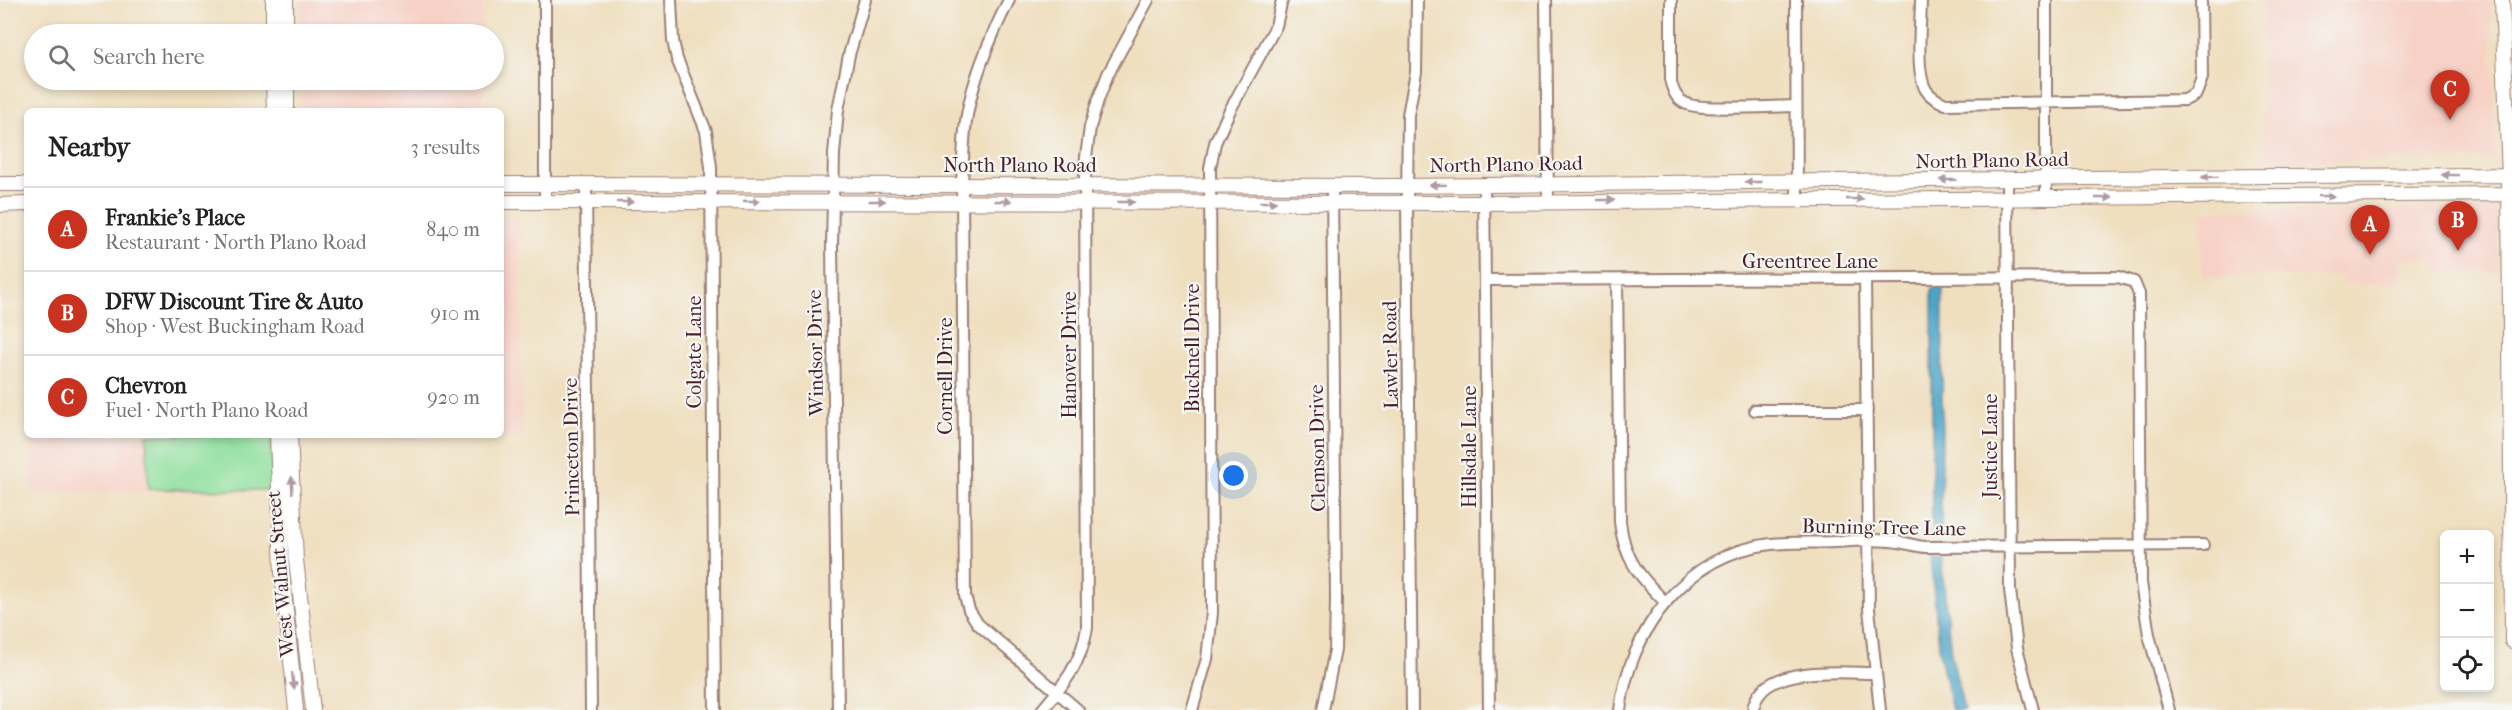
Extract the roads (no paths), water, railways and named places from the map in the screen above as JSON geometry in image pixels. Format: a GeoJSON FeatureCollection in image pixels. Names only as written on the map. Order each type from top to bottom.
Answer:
{"type":"FeatureCollection","features":[{"type":"Feature","properties":{"kind":"main road"},"geometry":{"type":"LineString","coordinates":[[273,0],[273,24]]}},
{"type":"Feature","properties":{"kind":"main road"},"geometry":{"type":"LineString","coordinates":[[286,0],[286,24]]}},
{"type":"Feature","properties":{"kind":"main road"},"geometry":{"type":"LineString","coordinates":[[2502,0],[2511,194],[2512,641]]}},
{"type":"Feature","properties":{"kind":"main road"},"geometry":{"type":"LineString","coordinates":[[273,90],[274,108]]}},
{"type":"Feature","properties":{"kind":"main road"},"geometry":{"type":"LineString","coordinates":[[287,90],[287,108]]}},
{"type":"Feature","properties":{"kind":"main road","name":"North Plano Road"},"geometry":{"type":"LineString","coordinates":[[504,184],[1407,186],[1548,182],[1797,182],[2291,175],[2510,176]]}},
{"type":"Feature","properties":{"kind":"main road"},"geometry":{"type":"LineString","coordinates":[[0,184],[24,184]]}},
{"type":"Feature","properties":{"kind":"main road","name":"North Plano Road"},"geometry":{"type":"LineString","coordinates":[[504,202],[1485,203],[2511,194]]}},
{"type":"Feature","properties":{"kind":"main road"},"geometry":{"type":"LineString","coordinates":[[0,205],[24,204]]}},
{"type":"Feature","properties":{"kind":"main road","name":"West Walnut Street"},"geometry":{"type":"LineString","coordinates":[[277,438],[282,572],[297,710]]}},
{"type":"Feature","properties":{"kind":"main road","name":"West Walnut Street"},"geometry":{"type":"LineString","coordinates":[[290,438],[296,560],[312,710]]}},
{"type":"Feature","properties":{"kind":"street"},"geometry":{"type":"LineString","coordinates":[[544,0],[545,202]]}},
{"type":"Feature","properties":{"kind":"street","name":"Colgate Lane"},"geometry":{"type":"LineString","coordinates":[[671,0],[673,41],[677,59],[706,131],[711,184],[715,710]]}},
{"type":"Feature","properties":{"kind":"street","name":"Windsor Drive"},"geometry":{"type":"LineString","coordinates":[[838,710],[833,201],[838,110],[849,55],[865,0]]}},
{"type":"Feature","properties":{"kind":"street","name":"Cornell Drive"},"geometry":{"type":"LineString","coordinates":[[1009,0],[993,31],[967,114],[962,185],[965,596],[969,610],[978,624],[1078,710]]}},
{"type":"Feature","properties":{"kind":"street","name":"Hanover Drive"},"geometry":{"type":"LineString","coordinates":[[1042,710],[1058,693],[1083,649],[1087,628],[1085,184],[1090,127],[1108,74],[1148,0]]}},
{"type":"Feature","properties":{"kind":"street","name":"Bucknell Drive"},"geometry":{"type":"LineString","coordinates":[[1192,710],[1207,658],[1212,614],[1210,168],[1215,143],[1229,112],[1276,26],[1282,0]]}},
{"type":"Feature","properties":{"kind":"street","name":"Lawler Road"},"geometry":{"type":"LineString","coordinates":[[1412,710],[1407,186],[1408,114],[1416,72],[1417,0]]}},
{"type":"Feature","properties":{"kind":"street"},"geometry":{"type":"LineString","coordinates":[[1546,0],[1548,201]]}},
{"type":"Feature","properties":{"kind":"street"},"geometry":{"type":"LineString","coordinates":[[1671,0],[1671,83],[1674,94],[1679,99],[1696,106],[1796,106]]}},
{"type":"Feature","properties":{"kind":"street"},"geometry":{"type":"LineString","coordinates":[[1796,0],[1797,199]]}},
{"type":"Feature","properties":{"kind":"street"},"geometry":{"type":"LineString","coordinates":[[1921,0],[1921,76],[1925,89],[1932,97],[1946,104],[2185,100],[2196,94],[2202,78],[2201,0]]}},
{"type":"Feature","properties":{"kind":"street"},"geometry":{"type":"LineString","coordinates":[[2046,0],[2046,198]]}},
{"type":"Feature","properties":{"kind":"street","name":"Justice Lane"},"geometry":{"type":"LineString","coordinates":[[2007,180],[2010,590],[2017,648],[2033,710]]}},
{"type":"Feature","properties":{"kind":"street","name":"Princeton Drive"},"geometry":{"type":"LineString","coordinates":[[586,184],[591,710]]}},
{"type":"Feature","properties":{"kind":"street","name":"Hillsdale Lane"},"geometry":{"type":"LineString","coordinates":[[1484,184],[1489,710]]}},
{"type":"Feature","properties":{"kind":"street","name":"Clemson Drive"},"geometry":{"type":"LineString","coordinates":[[1323,710],[1335,650],[1336,598],[1332,185]]}},
{"type":"Feature","properties":{"kind":"street","name":"Greentree Lane"},"geometry":{"type":"LineString","coordinates":[[1486,280],[2118,277],[2134,282],[2139,294],[2140,546]]}},
{"type":"Feature","properties":{"kind":"street"},"geometry":{"type":"LineString","coordinates":[[1865,279],[1869,609],[1880,710]]}},
{"type":"Feature","properties":{"kind":"street"},"geometry":{"type":"LineString","coordinates":[[1617,280],[1622,542],[1641,577],[1666,603]]}},
{"type":"Feature","properties":{"kind":"street"},"geometry":{"type":"LineString","coordinates":[[1755,410],[1867,410]]}},
{"type":"Feature","properties":{"kind":"street","name":"Burning Tree Lane"},"geometry":{"type":"LineString","coordinates":[[1620,710],[1625,678],[1652,618],[1703,569],[1746,550],[1770,544],[1868,541],[1898,542],[1925,547],[2203,545]]}},
{"type":"Feature","properties":{"kind":"street"},"geometry":{"type":"LineString","coordinates":[[2140,546],[2140,584],[2149,635],[2169,710]]}},
{"type":"Feature","properties":{"kind":"street"},"geometry":{"type":"LineString","coordinates":[[1753,710],[1761,694],[1774,682],[1786,676],[1875,673]]}},
{"type":"Feature","properties":{"kind":"water"},"geometry":{"type":"Polygon","coordinates":[[[1937,285],[1943,289],[1941,537],[1932,536],[1932,289],[1937,285]]]}},
{"type":"Feature","properties":{"kind":"water"},"geometry":{"type":"Polygon","coordinates":[[[1930,556],[1941,558],[1951,653],[1964,710],[1952,710],[1940,655],[1930,556]]]}},
{"type":"Feature","properties":{"kind":"place","name":"Chevron"},"geometry":{"type":"Point","coordinates":[2450,120]}},
{"type":"Feature","properties":{"kind":"place","name":"DFW Discount Tire & Auto"},"geometry":{"type":"Point","coordinates":[2458,251]}},
{"type":"Feature","properties":{"kind":"place","name":"Frankie's Place"},"geometry":{"type":"Point","coordinates":[2370,255]}}]}
